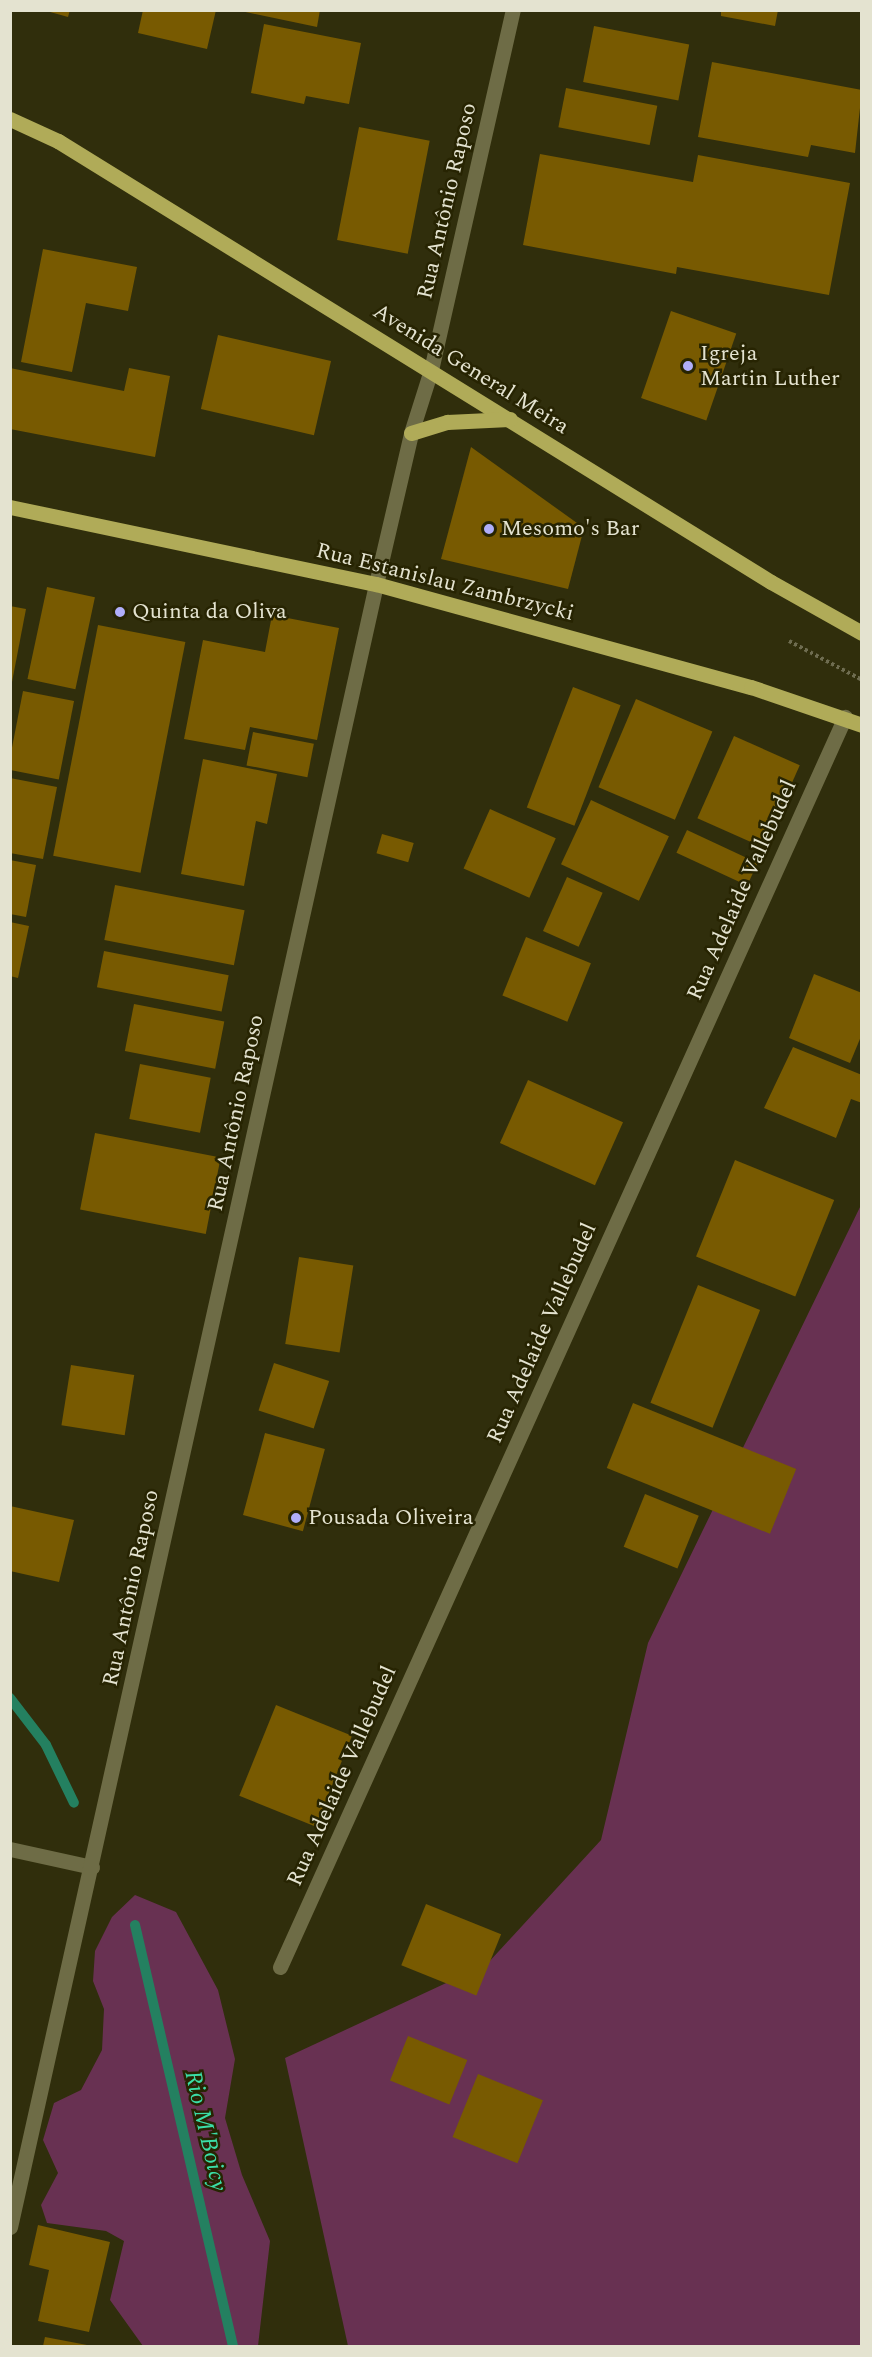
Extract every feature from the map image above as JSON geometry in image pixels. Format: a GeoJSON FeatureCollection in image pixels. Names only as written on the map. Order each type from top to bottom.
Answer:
{"type":"FeatureCollection","features":[{"type":"Feature","properties":{"kind":"main road","name":"Avenida General Meira"},"geometry":{"type":"LineString","coordinates":[[10,119],[58,141],[861,633]]}},
{"type":"Feature","properties":{"kind":"main road","name":"Avenida General Meira"},"geometry":{"type":"LineString","coordinates":[[10,126],[58,141]]}},
{"type":"Feature","properties":{"kind":"main road"},"geometry":{"type":"LineString","coordinates":[[411,433],[447,422],[510,419]]}},
{"type":"Feature","properties":{"kind":"main road","name":"Rua Estanislau Zambrzycki"},"geometry":{"type":"LineString","coordinates":[[10,507],[376,584],[751,687],[845,717],[861,725]]}},
{"type":"Feature","properties":{"kind":"street","name":"Rua Antônio Raposo"},"geometry":{"type":"LineString","coordinates":[[10,2227],[376,584],[411,433],[431,370],[513,10]]}},
{"type":"Feature","properties":{"kind":"street","name":"Rua Adelaide Vallebudel"},"geometry":{"type":"LineString","coordinates":[[280,1967],[845,717]]}},
{"type":"Feature","properties":{"kind":"street"},"geometry":{"type":"LineString","coordinates":[[10,1849],[92,1867]]}},
{"type":"Feature","properties":{"kind":"path"},"geometry":{"type":"LineString","coordinates":[[789,641],[861,680]]}},
{"type":"Feature","properties":{"kind":"shaded area"},"geometry":{"type":"Polygon","coordinates":[[[861,1205],[861,2346],[348,2346],[285,2058],[487,1964],[601,1840],[648,1643],[861,1205]]]}},
{"type":"Feature","properties":{"kind":"shaded area"},"geometry":{"type":"Polygon","coordinates":[[[135,1895],[176,1912],[218,1990],[235,2059],[225,2118],[242,2175],[270,2241],[258,2346],[143,2346],[110,2300],[124,2241],[106,2231],[47,2223],[41,2205],[58,2173],[43,2140],[54,2103],[81,2090],[102,2050],[104,2009],[93,1981],[95,1951],[112,1917],[135,1895]]]}},
{"type":"Feature","properties":{"kind":"building"},"geometry":{"type":"Polygon","coordinates":[[[43,10],[70,10],[68,17],[43,10]]]}},
{"type":"Feature","properties":{"kind":"building"},"geometry":{"type":"Polygon","coordinates":[[[143,10],[216,10],[207,49],[138,33],[143,10]]]}},
{"type":"Feature","properties":{"kind":"building"},"geometry":{"type":"Polygon","coordinates":[[[236,10],[320,10],[317,27],[236,10]]]}},
{"type":"Feature","properties":{"kind":"building"},"geometry":{"type":"Polygon","coordinates":[[[721,10],[778,10],[775,26],[721,16],[721,10]]]}},
{"type":"Feature","properties":{"kind":"building"},"geometry":{"type":"Polygon","coordinates":[[[264,24],[361,43],[349,104],[306,96],[304,104],[251,93],[264,24]]]}},
{"type":"Feature","properties":{"kind":"building"},"geometry":{"type":"Polygon","coordinates":[[[594,26],[689,45],[678,100],[583,82],[594,26]]]}},
{"type":"Feature","properties":{"kind":"building"},"geometry":{"type":"Polygon","coordinates":[[[712,62],[862,90],[855,153],[811,145],[808,157],[698,137],[712,62]]]}},
{"type":"Feature","properties":{"kind":"building"},"geometry":{"type":"Polygon","coordinates":[[[566,88],[657,106],[650,145],[558,127],[566,88]]]}},
{"type":"Feature","properties":{"kind":"building"},"geometry":{"type":"Polygon","coordinates":[[[359,127],[430,141],[408,254],[337,240],[359,127]]]}},
{"type":"Feature","properties":{"kind":"building"},"geometry":{"type":"Polygon","coordinates":[[[540,154],[693,182],[698,155],[850,183],[829,295],[677,267],[676,274],[523,245],[540,154]]]}},
{"type":"Feature","properties":{"kind":"building"},"geometry":{"type":"Polygon","coordinates":[[[43,249],[137,267],[128,311],[86,303],[72,372],[21,362],[43,249]]]}},
{"type":"Feature","properties":{"kind":"building","name":"Igreja Martin Luther"},"geometry":{"type":"Polygon","coordinates":[[[671,311],[736,333],[706,420],[641,398],[671,311]]]}},
{"type":"Feature","properties":{"kind":"building"},"geometry":{"type":"Polygon","coordinates":[[[218,335],[331,361],[314,435],[201,409],[218,335]]]}},
{"type":"Feature","properties":{"kind":"building"},"geometry":{"type":"Polygon","coordinates":[[[10,368],[124,391],[129,368],[170,376],[155,457],[10,429],[10,368]]]}},
{"type":"Feature","properties":{"kind":"building"},"geometry":{"type":"Polygon","coordinates":[[[471,447],[584,528],[568,589],[441,559],[471,447]]]}},
{"type":"Feature","properties":{"kind":"building"},"geometry":{"type":"Polygon","coordinates":[[[47,587],[95,597],[75,689],[27,679],[47,587]]]}},
{"type":"Feature","properties":{"kind":"building"},"geometry":{"type":"Polygon","coordinates":[[[10,606],[26,609],[12,682],[10,682],[10,606]]]}},
{"type":"Feature","properties":{"kind":"building"},"geometry":{"type":"Polygon","coordinates":[[[272,615],[339,628],[317,740],[250,727],[245,750],[184,739],[203,640],[265,652],[272,615]]]}},
{"type":"Feature","properties":{"kind":"building"},"geometry":{"type":"Polygon","coordinates":[[[98,625],[185,642],[141,873],[53,856],[98,625]]]}},
{"type":"Feature","properties":{"kind":"building"},"geometry":{"type":"Polygon","coordinates":[[[573,687],[621,705],[574,826],[527,807],[573,687]]]}},
{"type":"Feature","properties":{"kind":"building"},"geometry":{"type":"Polygon","coordinates":[[[23,691],[74,701],[59,779],[10,770],[10,758],[23,691]]]}},
{"type":"Feature","properties":{"kind":"building"},"geometry":{"type":"Polygon","coordinates":[[[636,699],[712,731],[675,820],[598,787],[636,699]]]}},
{"type":"Feature","properties":{"kind":"building"},"geometry":{"type":"Polygon","coordinates":[[[253,732],[314,744],[307,777],[247,765],[253,732]]]}},
{"type":"Feature","properties":{"kind":"building"},"geometry":{"type":"Polygon","coordinates":[[[734,736],[800,765],[763,848],[697,818],[734,736]]]}},
{"type":"Feature","properties":{"kind":"building"},"geometry":{"type":"Polygon","coordinates":[[[203,759],[277,774],[267,824],[256,821],[244,886],[181,874],[203,759]]]}},
{"type":"Feature","properties":{"kind":"building"},"geometry":{"type":"Polygon","coordinates":[[[10,778],[57,787],[43,859],[10,853],[10,778]]]}},
{"type":"Feature","properties":{"kind":"building"},"geometry":{"type":"Polygon","coordinates":[[[591,800],[669,836],[639,901],[561,864],[591,800]]]}},
{"type":"Feature","properties":{"kind":"building"},"geometry":{"type":"Polygon","coordinates":[[[490,809],[556,838],[529,898],[464,868],[490,809]]]}},
{"type":"Feature","properties":{"kind":"building"},"geometry":{"type":"Polygon","coordinates":[[[687,830],[758,863],[747,886],[676,853],[687,830]]]}},
{"type":"Feature","properties":{"kind":"building"},"geometry":{"type":"Polygon","coordinates":[[[382,834],[414,843],[408,862],[376,853],[382,834]]]}},
{"type":"Feature","properties":{"kind":"building"},"geometry":{"type":"Polygon","coordinates":[[[10,860],[36,865],[26,917],[10,914],[10,860]]]}},
{"type":"Feature","properties":{"kind":"building"},"geometry":{"type":"Polygon","coordinates":[[[567,877],[603,893],[579,947],[543,931],[567,877]]]}},
{"type":"Feature","properties":{"kind":"building"},"geometry":{"type":"Polygon","coordinates":[[[115,885],[245,910],[234,965],[104,940],[115,885]]]}},
{"type":"Feature","properties":{"kind":"building"},"geometry":{"type":"Polygon","coordinates":[[[10,922],[29,926],[18,978],[10,976],[10,922]]]}},
{"type":"Feature","properties":{"kind":"building"},"geometry":{"type":"Polygon","coordinates":[[[526,937],[591,963],[567,1022],[502,995],[526,937]]]}},
{"type":"Feature","properties":{"kind":"building"},"geometry":{"type":"Polygon","coordinates":[[[104,951],[229,975],[222,1012],[97,987],[104,951]]]}},
{"type":"Feature","properties":{"kind":"building"},"geometry":{"type":"Polygon","coordinates":[[[814,974],[862,993],[862,1034],[850,1063],[789,1038],[814,974]]]}},
{"type":"Feature","properties":{"kind":"building"},"geometry":{"type":"Polygon","coordinates":[[[134,1004],[224,1022],[215,1069],[125,1051],[134,1004]]]}},
{"type":"Feature","properties":{"kind":"building"},"geometry":{"type":"Polygon","coordinates":[[[793,1047],[862,1075],[862,1103],[851,1099],[836,1138],[764,1108],[793,1047]]]}},
{"type":"Feature","properties":{"kind":"building"},"geometry":{"type":"Polygon","coordinates":[[[140,1064],[211,1078],[200,1133],[129,1119],[140,1064]]]}},
{"type":"Feature","properties":{"kind":"building"},"geometry":{"type":"Polygon","coordinates":[[[528,1080],[623,1122],[595,1185],[500,1143],[528,1080]]]}},
{"type":"Feature","properties":{"kind":"building"},"geometry":{"type":"Polygon","coordinates":[[[95,1133],[221,1157],[206,1234],[80,1210],[95,1133]]]}},
{"type":"Feature","properties":{"kind":"building"},"geometry":{"type":"Polygon","coordinates":[[[735,1160],[834,1200],[795,1297],[696,1256],[735,1160]]]}},
{"type":"Feature","properties":{"kind":"building"},"geometry":{"type":"Polygon","coordinates":[[[299,1257],[353,1266],[340,1353],[285,1344],[299,1257]]]}},
{"type":"Feature","properties":{"kind":"building"},"geometry":{"type":"Polygon","coordinates":[[[698,1285],[760,1310],[713,1428],[650,1403],[698,1285]]]}},
{"type":"Feature","properties":{"kind":"building"},"geometry":{"type":"Polygon","coordinates":[[[274,1363],[329,1381],[314,1428],[259,1411],[274,1363]]]}},
{"type":"Feature","properties":{"kind":"building"},"geometry":{"type":"Polygon","coordinates":[[[71,1365],[134,1375],[125,1435],[61,1425],[71,1365]]]}},
{"type":"Feature","properties":{"kind":"building"},"geometry":{"type":"Polygon","coordinates":[[[633,1403],[796,1469],[770,1534],[607,1468],[633,1403]]]}},
{"type":"Feature","properties":{"kind":"building"},"geometry":{"type":"Polygon","coordinates":[[[265,1433],[325,1449],[303,1531],[243,1515],[265,1433]]]}},
{"type":"Feature","properties":{"kind":"building"},"geometry":{"type":"Polygon","coordinates":[[[645,1494],[699,1516],[677,1569],[624,1547],[645,1494]]]}},
{"type":"Feature","properties":{"kind":"building"},"geometry":{"type":"Polygon","coordinates":[[[10,1506],[74,1520],[59,1582],[10,1571],[10,1506]]]}},
{"type":"Feature","properties":{"kind":"building"},"geometry":{"type":"Polygon","coordinates":[[[276,1705],[352,1736],[315,1827],[239,1796],[276,1705]]]}},
{"type":"Feature","properties":{"kind":"building"},"geometry":{"type":"Polygon","coordinates":[[[426,1904],[501,1934],[476,1996],[401,1965],[426,1904]]]}},
{"type":"Feature","properties":{"kind":"building"},"geometry":{"type":"Polygon","coordinates":[[[408,2036],[467,2060],[449,2104],[390,2081],[408,2036]]]}},
{"type":"Feature","properties":{"kind":"building"},"geometry":{"type":"Polygon","coordinates":[[[478,2074],[543,2100],[517,2163],[453,2137],[478,2074]]]}},
{"type":"Feature","properties":{"kind":"building"},"geometry":{"type":"Polygon","coordinates":[[[38,2225],[110,2242],[89,2332],[38,2321],[49,2270],[29,2265],[38,2225]]]}},
{"type":"Feature","properties":{"kind":"building"},"geometry":{"type":"Polygon","coordinates":[[[45,2337],[87,2345],[87,2346],[43,2346],[45,2337]]]}},
{"type":"Feature","properties":{"kind":"waterway","name":"Rio M'Boicy"},"geometry":{"type":"LineString","coordinates":[[10,1698],[46,1745],[74,1803]]}},
{"type":"Feature","properties":{"kind":"waterway","name":"Rio M'Boicy"},"geometry":{"type":"LineString","coordinates":[[135,1925],[233,2346]]}},
{"type":"Feature","properties":{"kind":"place","name":"Igreja Martin Luther"},"geometry":{"type":"Point","coordinates":[688,366]}},
{"type":"Feature","properties":{"kind":"place","name":"Mesomo's Bar"},"geometry":{"type":"Point","coordinates":[489,529]}},
{"type":"Feature","properties":{"kind":"place","name":"Quinta da Oliva"},"geometry":{"type":"Point","coordinates":[120,612]}},
{"type":"Feature","properties":{"kind":"place","name":"Pousada Oliveira"},"geometry":{"type":"Point","coordinates":[296,1518]}}]}
